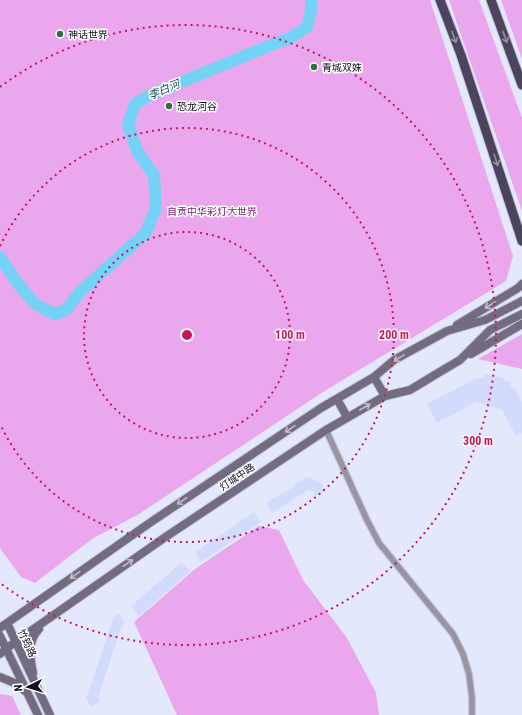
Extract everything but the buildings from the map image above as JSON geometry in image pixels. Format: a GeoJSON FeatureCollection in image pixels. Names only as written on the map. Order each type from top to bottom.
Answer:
{"type":"FeatureCollection","features":[{"type":"Feature","properties":{"kind":"highway"},"geometry":{"type":"LineString","coordinates":[[440,0],[469,78],[522,241]]}},
{"type":"Feature","properties":{"kind":"highway"},"geometry":{"type":"LineString","coordinates":[[491,0],[522,85]]}},
{"type":"Feature","properties":{"kind":"main road"},"geometry":{"type":"LineString","coordinates":[[448,331],[518,288],[522,284]]}},
{"type":"Feature","properties":{"kind":"main road","name":"灯城中路"},"geometry":{"type":"LineString","coordinates":[[3,626],[151,522],[321,408],[374,377],[394,360],[448,331],[485,320],[522,301]]}},
{"type":"Feature","properties":{"kind":"main road","name":"灯城中路"},"geometry":{"type":"LineString","coordinates":[[3,652],[164,538],[326,430],[385,396],[410,390],[460,360],[490,330],[522,314]]}},
{"type":"Feature","properties":{"kind":"main road"},"geometry":{"type":"LineString","coordinates":[[460,360],[522,324]]}},
{"type":"Feature","properties":{"kind":"main road"},"geometry":{"type":"LineString","coordinates":[[374,377],[385,396]]}},
{"type":"Feature","properties":{"kind":"main road"},"geometry":{"type":"LineString","coordinates":[[337,399],[347,417]]}},
{"type":"Feature","properties":{"kind":"main road"},"geometry":{"type":"LineString","coordinates":[[36,685],[30,652],[35,633],[48,620]]}},
{"type":"Feature","properties":{"kind":"main road","name":"竹筠路"},"geometry":{"type":"LineString","coordinates":[[3,626],[16,642],[50,715]]}},
{"type":"Feature","properties":{"kind":"main road","name":"竹筠路"},"geometry":{"type":"LineString","coordinates":[[0,636],[3,652],[27,692],[38,715]]}},
{"type":"Feature","properties":{"kind":"main road"},"geometry":{"type":"LineString","coordinates":[[0,677],[17,684],[27,692]]}},
{"type":"Feature","properties":{"kind":"street"},"geometry":{"type":"LineString","coordinates":[[326,430],[367,520],[380,543],[453,634],[463,654],[468,674],[472,698],[472,715]]}},
{"type":"Feature","properties":{"kind":"shaded area"},"geometry":{"type":"Polygon","coordinates":[[[485,374],[503,378],[511,382],[509,387],[515,389],[522,402],[522,433],[516,436],[502,410],[476,402],[437,423],[427,404],[477,378],[483,379],[485,374]]]}},
{"type":"Feature","properties":{"kind":"shaded area"},"geometry":{"type":"Polygon","coordinates":[[[306,477],[321,482],[325,491],[315,496],[313,491],[308,490],[272,513],[266,503],[293,487],[306,477]]]}},
{"type":"Feature","properties":{"kind":"shaded area"},"geometry":{"type":"Polygon","coordinates":[[[254,512],[261,522],[201,562],[195,552],[254,512]]]}},
{"type":"Feature","properties":{"kind":"shaded area"},"geometry":{"type":"Polygon","coordinates":[[[182,562],[190,571],[139,616],[131,606],[182,562]]]}},
{"type":"Feature","properties":{"kind":"shaded area"},"geometry":{"type":"Polygon","coordinates":[[[119,614],[125,623],[122,625],[98,697],[100,702],[90,706],[86,698],[113,618],[119,614]]]}},
{"type":"Feature","properties":{"kind":"green space","name":"自贡中华彩灯大世界"},"geometry":{"type":"Polygon","coordinates":[[[0,0],[430,0],[513,256],[506,281],[323,392],[139,514],[92,539],[35,583],[21,577],[0,548],[0,0]]]}},
{"type":"Feature","properties":{"kind":"green space"},"geometry":{"type":"Polygon","coordinates":[[[449,0],[479,0],[522,118],[522,211],[449,0]]]}},
{"type":"Feature","properties":{"kind":"green space"},"geometry":{"type":"Polygon","coordinates":[[[501,0],[522,0],[522,59],[501,0]]]}},
{"type":"Feature","properties":{"kind":"green space"},"geometry":{"type":"Polygon","coordinates":[[[522,334],[522,369],[478,359],[522,334]]]}},
{"type":"Feature","properties":{"kind":"green space"},"geometry":{"type":"Polygon","coordinates":[[[259,526],[279,530],[303,580],[347,638],[376,693],[379,715],[177,715],[134,622],[195,569],[259,526]]]}},
{"type":"Feature","properties":{"kind":"green space"},"geometry":{"type":"Polygon","coordinates":[[[0,694],[12,696],[21,715],[0,715],[0,694]]]}},
{"type":"Feature","properties":{"kind":"waterway","name":"李白河"},"geometry":{"type":"LineString","coordinates":[[0,257],[15,280],[35,304],[54,314],[66,310],[80,292],[146,233],[156,207],[154,175],[137,151],[128,124],[135,104],[148,96],[290,38],[307,27],[311,10],[311,0]]}},
{"type":"Feature","properties":{"kind":"place","name":"神话世界"},"geometry":{"type":"Point","coordinates":[60,34]}},
{"type":"Feature","properties":{"kind":"place","name":"青城双姝"},"geometry":{"type":"Point","coordinates":[314,67]}},
{"type":"Feature","properties":{"kind":"place","name":"恐龙河谷"},"geometry":{"type":"Point","coordinates":[169,106]}}]}
